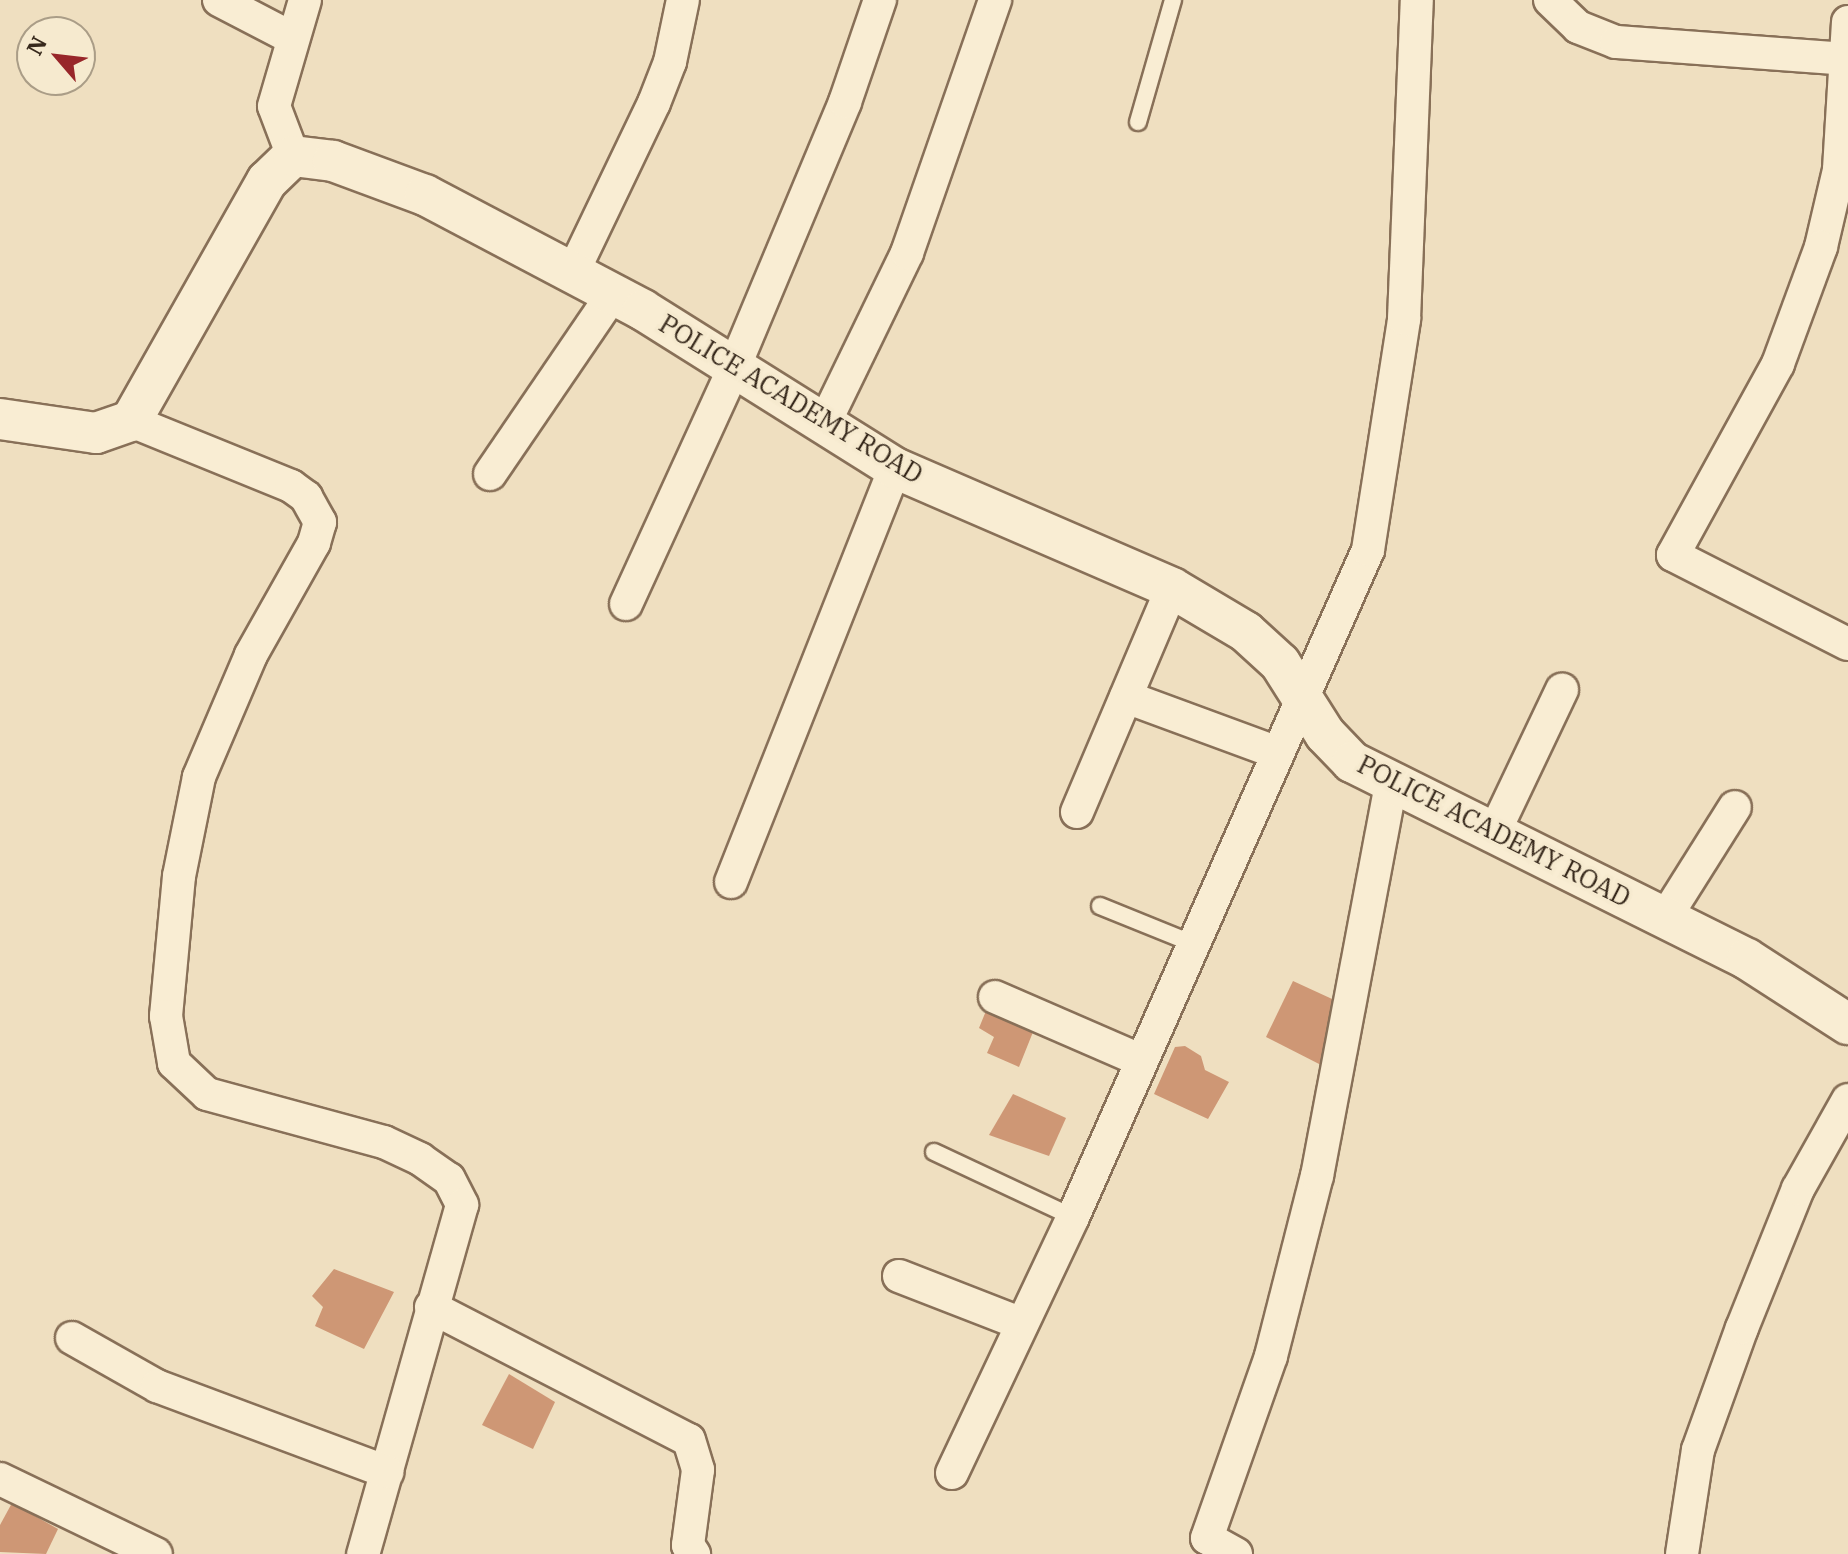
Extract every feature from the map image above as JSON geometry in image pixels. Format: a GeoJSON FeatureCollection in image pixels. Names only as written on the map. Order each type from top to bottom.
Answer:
{"type":"FeatureCollection","features":[{"type":"Feature","properties":{"kind":"street"},"geometry":{"type":"LineString","coordinates":[[219,0],[292,38]]}},
{"type":"Feature","properties":{"kind":"street"},"geometry":{"type":"LineString","coordinates":[[131,421],[267,181],[293,156],[274,106],[305,0]]}},
{"type":"Feature","properties":{"kind":"street"},"geometry":{"type":"LineString","coordinates":[[573,272],[654,103],[670,62],[683,0]]}},
{"type":"Feature","properties":{"kind":"street"},"geometry":{"type":"LineString","coordinates":[[626,604],[733,370],[845,102],[880,0]]}},
{"type":"Feature","properties":{"kind":"street"},"geometry":{"type":"LineString","coordinates":[[824,424],[907,253],[995,0]]}},
{"type":"Feature","properties":{"kind":"street"},"geometry":{"type":"LineString","coordinates":[[952,1473],[1073,1217],[1368,550],[1382,477],[1404,319],[1417,0]]}},
{"type":"Feature","properties":{"kind":"street"},"geometry":{"type":"LineString","coordinates":[[1550,0],[1578,27],[1616,42],[1845,59]]}},
{"type":"Feature","properties":{"kind":"street"},"geometry":{"type":"LineString","coordinates":[[1848,22],[1839,170],[1821,247],[1778,364],[1673,555],[1848,644]]}},
{"type":"Feature","properties":{"kind":"street","name":"POLICE ACADEMY ROAD"},"geometry":{"type":"LineString","coordinates":[[293,156],[333,161],[425,195],[613,294],[895,468],[1172,588],[1246,632],[1280,663],[1325,734],[1352,762],[1391,785],[1747,959],[1848,1024]]}},
{"type":"Feature","properties":{"kind":"street"},"geometry":{"type":"LineString","coordinates":[[490,474],[613,294]]}},
{"type":"Feature","properties":{"kind":"street"},"geometry":{"type":"LineString","coordinates":[[0,419],[96,433],[131,421],[291,486],[306,497],[320,522],[314,543],[251,655],[199,777],[179,876],[166,1016],[174,1063],[207,1094],[384,1142],[449,1179],[462,1205],[363,1554]]}},
{"type":"Feature","properties":{"kind":"street"},"geometry":{"type":"LineString","coordinates":[[731,882],[895,468]]}},
{"type":"Feature","properties":{"kind":"street"},"geometry":{"type":"LineString","coordinates":[[1077,812],[1172,588]]}},
{"type":"Feature","properties":{"kind":"street"},"geometry":{"type":"LineString","coordinates":[[1493,835],[1562,690]]}},
{"type":"Feature","properties":{"kind":"street"},"geometry":{"type":"LineString","coordinates":[[1126,697],[1278,753]]}},
{"type":"Feature","properties":{"kind":"street"},"geometry":{"type":"LineString","coordinates":[[1236,1554],[1204,1546],[1271,1356],[1317,1176],[1391,785]]}},
{"type":"Feature","properties":{"kind":"street"},"geometry":{"type":"LineString","coordinates":[[1665,918],[1735,807]]}},
{"type":"Feature","properties":{"kind":"street"},"geometry":{"type":"LineString","coordinates":[[995,997],[1142,1061]]}},
{"type":"Feature","properties":{"kind":"street"},"geometry":{"type":"LineString","coordinates":[[1682,1554],[1698,1450],[1742,1328],[1798,1189],[1848,1100]]}},
{"type":"Feature","properties":{"kind":"street"},"geometry":{"type":"LineString","coordinates":[[899,1276],[1022,1324]]}},
{"type":"Feature","properties":{"kind":"street"},"geometry":{"type":"LineString","coordinates":[[431,1307],[689,1440],[698,1470],[688,1545],[694,1554]]}},
{"type":"Feature","properties":{"kind":"street"},"geometry":{"type":"LineString","coordinates":[[72,1338],[157,1386],[387,1472]]}},
{"type":"Feature","properties":{"kind":"street"},"geometry":{"type":"LineString","coordinates":[[0,1479],[156,1554]]}},
{"type":"Feature","properties":{"kind":"lane"},"geometry":{"type":"LineString","coordinates":[[1138,122],[1173,0]]}},
{"type":"Feature","properties":{"kind":"lane"},"geometry":{"type":"LineString","coordinates":[[1100,906],[1194,944]]}},
{"type":"Feature","properties":{"kind":"lane"},"geometry":{"type":"LineString","coordinates":[[934,1152],[1073,1217]]}},
{"type":"Feature","properties":{"kind":"building"},"geometry":{"type":"Polygon","coordinates":[[[1293,981],[1343,1004],[1325,1067],[1266,1037],[1293,981]]]}},
{"type":"Feature","properties":{"kind":"building"},"geometry":{"type":"Polygon","coordinates":[[[988,1006],[1035,1027],[1019,1067],[987,1053],[994,1037],[979,1028],[988,1006]]]}},
{"type":"Feature","properties":{"kind":"building"},"geometry":{"type":"Polygon","coordinates":[[[1185,1046],[1201,1056],[1205,1070],[1229,1082],[1208,1119],[1154,1094],[1175,1047],[1185,1046]]]}},
{"type":"Feature","properties":{"kind":"building"},"geometry":{"type":"Polygon","coordinates":[[[1013,1094],[1066,1118],[1049,1156],[989,1135],[1013,1094]]]}},
{"type":"Feature","properties":{"kind":"building"},"geometry":{"type":"Polygon","coordinates":[[[334,1269],[394,1292],[364,1349],[315,1326],[323,1307],[312,1296],[334,1269]]]}},
{"type":"Feature","properties":{"kind":"building"},"geometry":{"type":"Polygon","coordinates":[[[509,1374],[555,1402],[533,1449],[482,1425],[509,1374]]]}},
{"type":"Feature","properties":{"kind":"building"},"geometry":{"type":"Polygon","coordinates":[[[12,1503],[58,1529],[46,1554],[0,1552],[0,1525],[12,1503]]]}}]}
